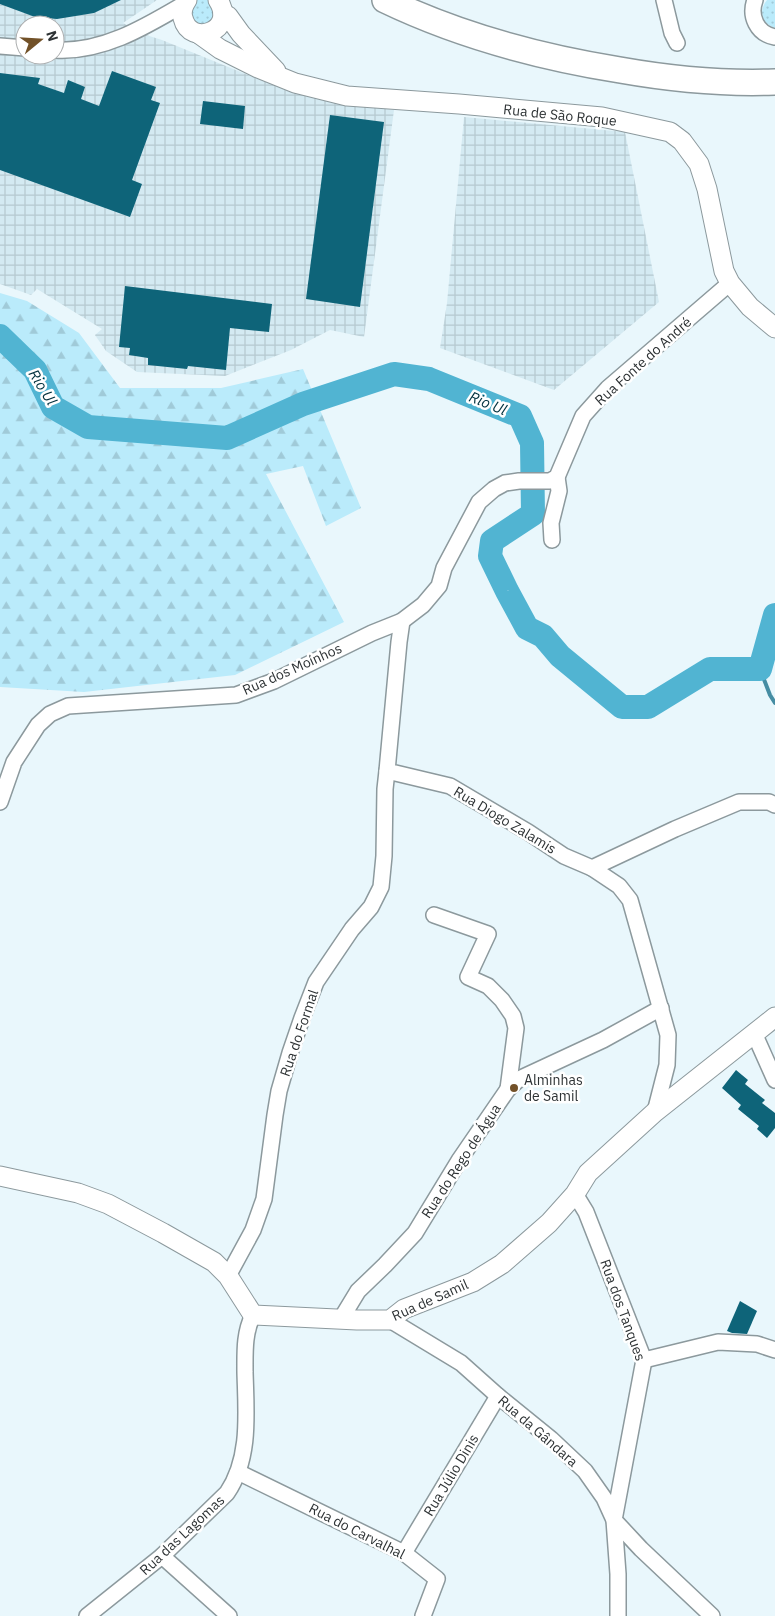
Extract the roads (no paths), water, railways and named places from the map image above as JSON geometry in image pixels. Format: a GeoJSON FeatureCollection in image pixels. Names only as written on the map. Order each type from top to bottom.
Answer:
{"type":"FeatureCollection","features":[{"type":"Feature","properties":{"kind":"highway"},"geometry":{"type":"LineString","coordinates":[[386,0],[458,31],[494,43],[560,60],[676,78],[715,82],[775,82]]}},
{"type":"Feature","properties":{"kind":"highway"},"geometry":{"type":"LineString","coordinates":[[400,0],[479,30],[568,53],[616,62],[673,69],[775,74]]}},
{"type":"Feature","properties":{"kind":"street"},"geometry":{"type":"LineString","coordinates":[[664,0],[676,43]]}},
{"type":"Feature","properties":{"kind":"street"},"geometry":{"type":"LineString","coordinates":[[755,0],[752,10],[756,26],[762,32],[775,36]]}},
{"type":"Feature","properties":{"kind":"street"},"geometry":{"type":"LineString","coordinates":[[65,51],[101,45],[150,24],[185,2]]}},
{"type":"Feature","properties":{"kind":"street"},"geometry":{"type":"LineString","coordinates":[[185,2],[182,16],[193,30]]}},
{"type":"Feature","properties":{"kind":"street"},"geometry":{"type":"LineString","coordinates":[[150,24],[172,22],[206,34],[213,31],[222,21],[221,5]]}},
{"type":"Feature","properties":{"kind":"street","name":"Rua de São Roque"},"geometry":{"type":"LineString","coordinates":[[221,5],[241,34],[282,77]]}},
{"type":"Feature","properties":{"kind":"street","name":"Rua de São Roque"},"geometry":{"type":"LineString","coordinates":[[193,30],[220,49],[258,68],[326,92],[347,96],[602,117],[670,132],[682,141],[699,164],[707,189],[724,271],[730,283],[750,306],[775,328]]}},
{"type":"Feature","properties":{"kind":"street"},"geometry":{"type":"LineString","coordinates":[[0,46],[15,47]]}},
{"type":"Feature","properties":{"kind":"street","name":"Rua Fonte do André"},"geometry":{"type":"LineString","coordinates":[[552,540],[551,523],[559,491],[537,480],[583,416],[608,388],[730,283]]}},
{"type":"Feature","properties":{"kind":"street","name":"Rua dos Moínhos"},"geometry":{"type":"LineString","coordinates":[[0,802],[14,762],[38,725],[50,714],[68,706],[236,694],[274,681],[372,633],[402,621],[423,605],[439,586],[444,568],[478,502],[494,489],[506,484],[537,480]]}},
{"type":"Feature","properties":{"kind":"street"},"geometry":{"type":"LineString","coordinates":[[387,771],[402,621]]}},
{"type":"Feature","properties":{"kind":"street","name":"Rua Diogo Zalamis"},"geometry":{"type":"LineString","coordinates":[[387,771],[450,786],[528,832],[564,856],[592,868]]}},
{"type":"Feature","properties":{"kind":"street","name":"Rua do Formal"},"geometry":{"type":"LineString","coordinates":[[228,1276],[253,1230],[264,1199],[279,1091],[290,1052],[316,982],[352,930],[371,907],[381,887],[387,771]]}},
{"type":"Feature","properties":{"kind":"street"},"geometry":{"type":"LineString","coordinates":[[592,868],[675,829],[739,802],[769,802],[775,805]]}},
{"type":"Feature","properties":{"kind":"street"},"geometry":{"type":"LineString","coordinates":[[592,868],[619,886],[630,900],[668,1035],[667,1065],[655,1112]]}},
{"type":"Feature","properties":{"kind":"street"},"geometry":{"type":"LineString","coordinates":[[434,915],[488,934],[468,977],[488,986],[502,1000],[513,1016],[516,1028],[508,1089]]}},
{"type":"Feature","properties":{"kind":"street","name":"Rua do Rego de Água"},"geometry":{"type":"LineString","coordinates":[[341,1319],[358,1291],[415,1233],[460,1159],[508,1089],[519,1079],[603,1040],[661,1008]]}},
{"type":"Feature","properties":{"kind":"street","name":"Rua de Samil"},"geometry":{"type":"LineString","coordinates":[[253,1315],[390,1320],[404,1309],[472,1282],[502,1264],[549,1223],[575,1194],[588,1173],[655,1112],[775,1016]]}},
{"type":"Feature","properties":{"kind":"street"},"geometry":{"type":"LineString","coordinates":[[754,1033],[775,1080]]}},
{"type":"Feature","properties":{"kind":"street"},"geometry":{"type":"LineString","coordinates":[[0,1176],[78,1193],[108,1204],[214,1262],[228,1276],[253,1315]]}},
{"type":"Feature","properties":{"kind":"street","name":"Rua dos Tanques"},"geometry":{"type":"LineString","coordinates":[[575,1194],[586,1212],[644,1360],[614,1520]]}},
{"type":"Feature","properties":{"kind":"street","name":"Rua das Lagomas"},"geometry":{"type":"LineString","coordinates":[[87,1616],[162,1556],[227,1493],[233,1484],[246,1441],[245,1348],[248,1326],[253,1315]]}},
{"type":"Feature","properties":{"kind":"street","name":"Rua da Gândara"},"geometry":{"type":"LineString","coordinates":[[390,1320],[461,1363],[551,1439],[585,1471],[604,1498],[614,1520],[618,1574],[618,1616]]}},
{"type":"Feature","properties":{"kind":"street"},"geometry":{"type":"LineString","coordinates":[[644,1360],[718,1342],[757,1344],[775,1350]]}},
{"type":"Feature","properties":{"kind":"street","name":"Rua Júlio Dinis"},"geometry":{"type":"LineString","coordinates":[[404,1553],[498,1396]]}},
{"type":"Feature","properties":{"kind":"street","name":"Rua do Carvalhal"},"geometry":{"type":"LineString","coordinates":[[238,1472],[404,1553],[437,1579],[423,1616]]}},
{"type":"Feature","properties":{"kind":"street"},"geometry":{"type":"LineString","coordinates":[[614,1520],[641,1549],[712,1616]]}},
{"type":"Feature","properties":{"kind":"street"},"geometry":{"type":"LineString","coordinates":[[162,1556],[230,1616]]}},
{"type":"Feature","properties":{"kind":"waterway","name":"Rio Ul"},"geometry":{"type":"LineString","coordinates":[[0,336],[35,370],[53,407],[88,427],[227,438],[303,404],[394,374],[429,379],[520,416],[532,443],[533,514],[492,541],[490,556],[527,628],[543,636],[560,656],[622,707],[648,707],[710,669],[760,669],[775,615]]}},
{"type":"Feature","properties":{"kind":"waterway"},"geometry":{"type":"LineString","coordinates":[[760,669],[775,703]]}},
{"type":"Feature","properties":{"kind":"place","name":"Alminhas de Samil"},"geometry":{"type":"Point","coordinates":[514,1088]}}]}
